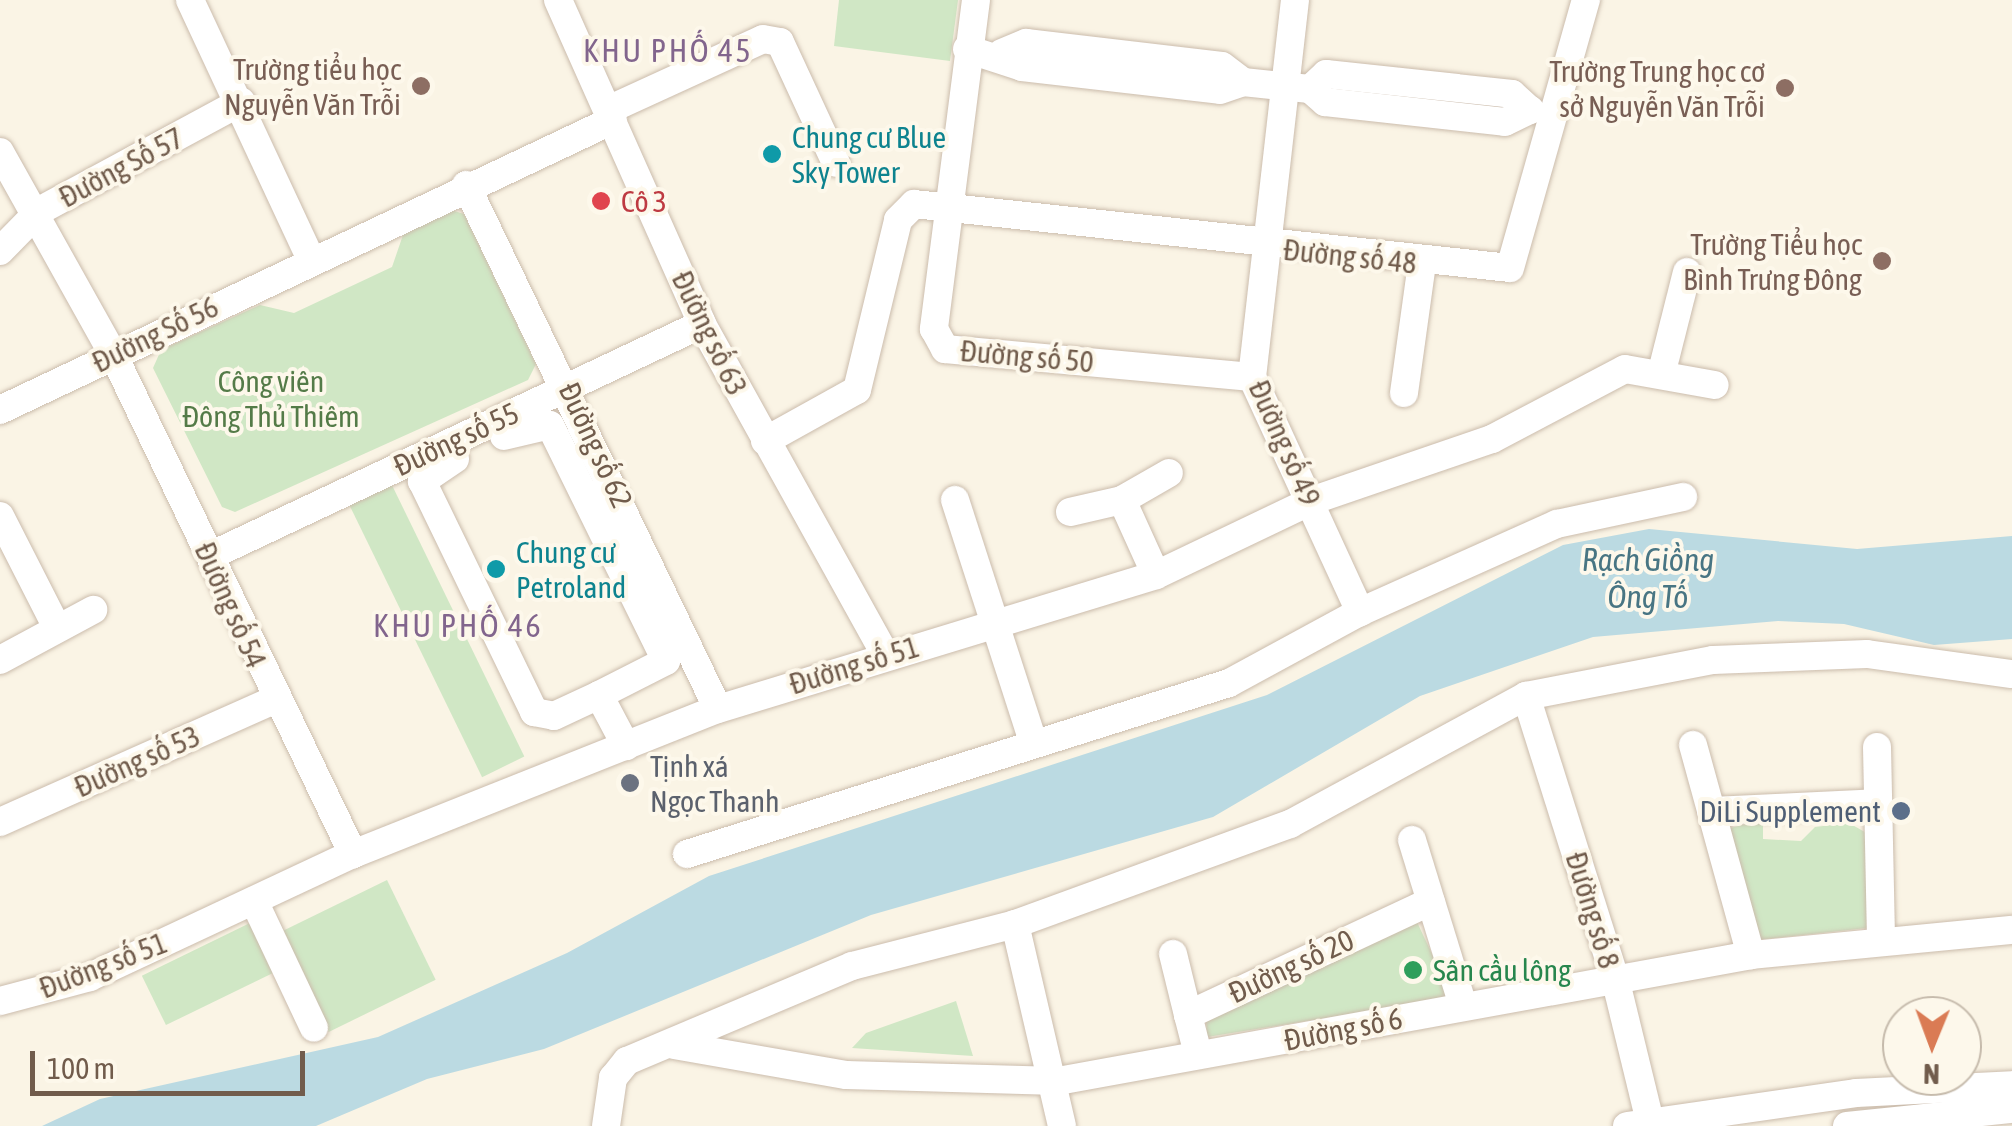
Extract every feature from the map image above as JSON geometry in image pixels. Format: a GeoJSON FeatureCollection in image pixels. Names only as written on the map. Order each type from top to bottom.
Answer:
{"type":"FeatureCollection","features":[{"type":"Feature","properties":{"kind":"street"},"geometry":{"type":"LineString","coordinates":[[190,0],[241,102],[310,257]]}},
{"type":"Feature","properties":{"kind":"street","name":"Đường số 63"},"geometry":{"type":"LineString","coordinates":[[558,0],[702,324],[885,654]]}},
{"type":"Feature","properties":{"kind":"street"},"geometry":{"type":"LineString","coordinates":[[947,209],[976,0]]}},
{"type":"Feature","properties":{"kind":"street"},"geometry":{"type":"LineString","coordinates":[[1276,0],[1276,86]]}},
{"type":"Feature","properties":{"kind":"street","name":"Đường số 49"},"geometry":{"type":"LineString","coordinates":[[1294,0],[1276,86],[1242,376],[1310,501],[1360,612]]}},
{"type":"Feature","properties":{"kind":"street","name":"Đường số 48"},"geometry":{"type":"LineString","coordinates":[[765,441],[856,390],[898,220],[914,204],[1422,264],[1510,268],[1543,112],[1586,0]]}},
{"type":"Feature","properties":{"kind":"street","name":"Đường Số 56"},"geometry":{"type":"LineString","coordinates":[[0,410],[763,39],[780,42],[836,163]]}},
{"type":"Feature","properties":{"kind":"street"},"geometry":{"type":"LineString","coordinates":[[967,49],[1002,53],[1062,72],[1220,90],[1276,86],[1325,102],[1505,122],[1543,112]]}},
{"type":"Feature","properties":{"kind":"street","name":"Đường Số 57"},"geometry":{"type":"LineString","coordinates":[[6,248],[39,211],[241,102]]}},
{"type":"Feature","properties":{"kind":"street"},"geometry":{"type":"LineString","coordinates":[[0,152],[39,211],[113,354]]}},
{"type":"Feature","properties":{"kind":"street","name":"Đường số 62"},"geometry":{"type":"LineString","coordinates":[[466,185],[569,385],[718,709]]}},
{"type":"Feature","properties":{"kind":"street","name":"Đường số 50"},"geometry":{"type":"LineString","coordinates":[[947,209],[934,329],[945,348],[1242,376]]}},
{"type":"Feature","properties":{"kind":"street"},"geometry":{"type":"LineString","coordinates":[[1404,392],[1422,264]]}},
{"type":"Feature","properties":{"kind":"street"},"geometry":{"type":"LineString","coordinates":[[1662,372],[1687,272]]}},
{"type":"Feature","properties":{"kind":"street","name":"Đường số 55"},"geometry":{"type":"LineString","coordinates":[[210,556],[499,428],[569,385],[702,324]]}},
{"type":"Feature","properties":{"kind":"street","name":"Đường số 54"},"geometry":{"type":"LineString","coordinates":[[113,354],[274,700],[353,854]]}},
{"type":"Feature","properties":{"kind":"street","name":"Đường số 51"},"geometry":{"type":"LineString","coordinates":[[0,1001],[90,976],[353,854],[622,738],[885,654],[1156,574],[1310,501],[1492,439],[1625,369],[1662,372],[1715,385]]}},
{"type":"Feature","properties":{"kind":"street"},"geometry":{"type":"LineString","coordinates":[[550,425],[608,539],[666,661],[554,716],[534,712],[422,482],[499,428],[550,425]]}},
{"type":"Feature","properties":{"kind":"street"},"geometry":{"type":"LineString","coordinates":[[1070,512],[1122,500],[1170,473]]}},
{"type":"Feature","properties":{"kind":"street"},"geometry":{"type":"LineString","coordinates":[[686,854],[1229,683],[1360,612],[1558,524],[1683,497]]}},
{"type":"Feature","properties":{"kind":"street"},"geometry":{"type":"LineString","coordinates":[[955,500],[1001,622],[1034,744]]}},
{"type":"Feature","properties":{"kind":"street"},"geometry":{"type":"LineString","coordinates":[[1122,500],[1156,574]]}},
{"type":"Feature","properties":{"kind":"street"},"geometry":{"type":"LineString","coordinates":[[0,516],[57,628]]}},
{"type":"Feature","properties":{"kind":"street"},"geometry":{"type":"LineString","coordinates":[[608,539],[634,527]]}},
{"type":"Feature","properties":{"kind":"street"},"geometry":{"type":"LineString","coordinates":[[0,582],[26,570]]}},
{"type":"Feature","properties":{"kind":"street"},"geometry":{"type":"LineString","coordinates":[[0,660],[93,610]]}},
{"type":"Feature","properties":{"kind":"street"},"geometry":{"type":"LineString","coordinates":[[606,1126],[612,1078],[627,1061],[743,1018],[852,966],[1016,924],[1290,824],[1526,696],[1618,673],[1809,656],[1867,654],[2012,674]]}},
{"type":"Feature","properties":{"kind":"street"},"geometry":{"type":"LineString","coordinates":[[599,695],[622,738],[678,707]]}},
{"type":"Feature","properties":{"kind":"street","name":"Đường số 8"},"geometry":{"type":"LineString","coordinates":[[1526,696],[1615,978],[1643,1124]]}},
{"type":"Feature","properties":{"kind":"street","name":"Đường số 53"},"geometry":{"type":"LineString","coordinates":[[0,822],[274,700]]}},
{"type":"Feature","properties":{"kind":"street"},"geometry":{"type":"LineString","coordinates":[[1693,745],[1751,954]]}},
{"type":"Feature","properties":{"kind":"street"},"geometry":{"type":"LineString","coordinates":[[1877,746],[1880,936]]}},
{"type":"Feature","properties":{"kind":"street"},"geometry":{"type":"LineString","coordinates":[[1711,811],[1878,803]]}},
{"type":"Feature","properties":{"kind":"street"},"geometry":{"type":"LineString","coordinates":[[1412,840],[1463,1006]]}},
{"type":"Feature","properties":{"kind":"street"},"geometry":{"type":"LineString","coordinates":[[254,900],[314,1028]]}},
{"type":"Feature","properties":{"kind":"street","name":"Đường số 20"},"geometry":{"type":"LineString","coordinates":[[1188,1015],[1431,901]]}},
{"type":"Feature","properties":{"kind":"street"},"geometry":{"type":"LineString","coordinates":[[1016,924],[1058,1081],[1062,1126]]}},
{"type":"Feature","properties":{"kind":"street","name":"Đường số 6"},"geometry":{"type":"LineString","coordinates":[[674,1044],[846,1075],[1058,1081],[1751,954],[1880,936],[2012,930]]}},
{"type":"Feature","properties":{"kind":"street"},"geometry":{"type":"LineString","coordinates":[[1173,954],[1198,1054]]}},
{"type":"Feature","properties":{"kind":"street"},"geometry":{"type":"LineString","coordinates":[[743,1018],[746,1046],[760,1060]]}},
{"type":"Feature","properties":{"kind":"street"},"geometry":{"type":"LineString","coordinates":[[1643,1124],[1856,1093],[2012,1085]]}},
{"type":"Feature","properties":{"kind":"street"},"geometry":{"type":"LineString","coordinates":[[1847,1126],[2012,1109]]}},
{"type":"Feature","properties":{"kind":"green space"},"geometry":{"type":"Polygon","coordinates":[[[839,0],[958,0],[950,61],[834,46],[839,0]]]}},
{"type":"Feature","properties":{"kind":"green space","name":"Công viên Đông Thủ Thiêm"},"geometry":{"type":"Polygon","coordinates":[[[451,210],[464,214],[536,364],[528,380],[235,512],[222,507],[153,368],[161,350],[260,305],[294,313],[392,267],[403,235],[451,210]]]}},
{"type":"Feature","properties":{"kind":"green space"},"geometry":{"type":"Polygon","coordinates":[[[388,477],[524,757],[482,777],[346,498],[388,477]]]}},
{"type":"Feature","properties":{"kind":"green space"},"geometry":{"type":"Polygon","coordinates":[[[1763,820],[1763,839],[1801,841],[1815,827],[1849,823],[1870,835],[1867,928],[1757,940],[1730,828],[1763,820]]]}},
{"type":"Feature","properties":{"kind":"green space"},"geometry":{"type":"Polygon","coordinates":[[[387,880],[436,980],[329,1032],[280,932],[387,880]]]}},
{"type":"Feature","properties":{"kind":"green space"},"geometry":{"type":"Polygon","coordinates":[[[256,920],[280,969],[166,1025],[142,976],[256,920]]]}},
{"type":"Feature","properties":{"kind":"green space"},"geometry":{"type":"Polygon","coordinates":[[[1417,922],[1449,990],[1444,999],[1207,1037],[1206,1020],[1417,922]]]}},
{"type":"Feature","properties":{"kind":"green space"},"geometry":{"type":"Polygon","coordinates":[[[956,1001],[973,1056],[852,1048],[866,1033],[956,1001]]]}},
{"type":"Feature","properties":{"kind":"water","name":"Rạch Giồng Ông Tố"},"geometry":{"type":"Polygon","coordinates":[[[1649,529],[1857,549],[2012,536],[2012,639],[1934,645],[1844,624],[1778,621],[1593,637],[1420,696],[1213,817],[871,915],[544,1049],[427,1079],[316,1126],[42,1126],[100,1099],[378,1037],[567,953],[709,876],[1267,695],[1563,545],[1649,529]]]}},
{"type":"Feature","properties":{"kind":"place","name":"Trường tiểu học Nguyễn Văn Trỗi"},"geometry":{"type":"Point","coordinates":[421,86]}},
{"type":"Feature","properties":{"kind":"place","name":"Trường Trung học cơ sở Nguyễn Văn Trỗi"},"geometry":{"type":"Point","coordinates":[1785,88]}},
{"type":"Feature","properties":{"kind":"place","name":"Chung cư Blue Sky Tower"},"geometry":{"type":"Point","coordinates":[772,154]}},
{"type":"Feature","properties":{"kind":"place","name":"Cô 3"},"geometry":{"type":"Point","coordinates":[601,201]}},
{"type":"Feature","properties":{"kind":"place","name":"Trường Tiểu học Bình Trưng Đông"},"geometry":{"type":"Point","coordinates":[1882,261]}},
{"type":"Feature","properties":{"kind":"place","name":"Chung cư Petroland"},"geometry":{"type":"Point","coordinates":[496,569]}},
{"type":"Feature","properties":{"kind":"place","name":"Tịnh xá Ngọc Thanh"},"geometry":{"type":"Point","coordinates":[630,783]}},
{"type":"Feature","properties":{"kind":"place","name":"DiLi Supplement"},"geometry":{"type":"Point","coordinates":[1901,811]}},
{"type":"Feature","properties":{"kind":"place","name":"Sân cầu lông"},"geometry":{"type":"Point","coordinates":[1413,970]}},
{"type":"Feature","properties":{"kind":"district","name":"KHU PHỐ 45"},"geometry":{"type":"Point","coordinates":[668,51]}},
{"type":"Feature","properties":{"kind":"district","name":"KHU PHỐ 46"},"geometry":{"type":"Point","coordinates":[458,626]}}]}
